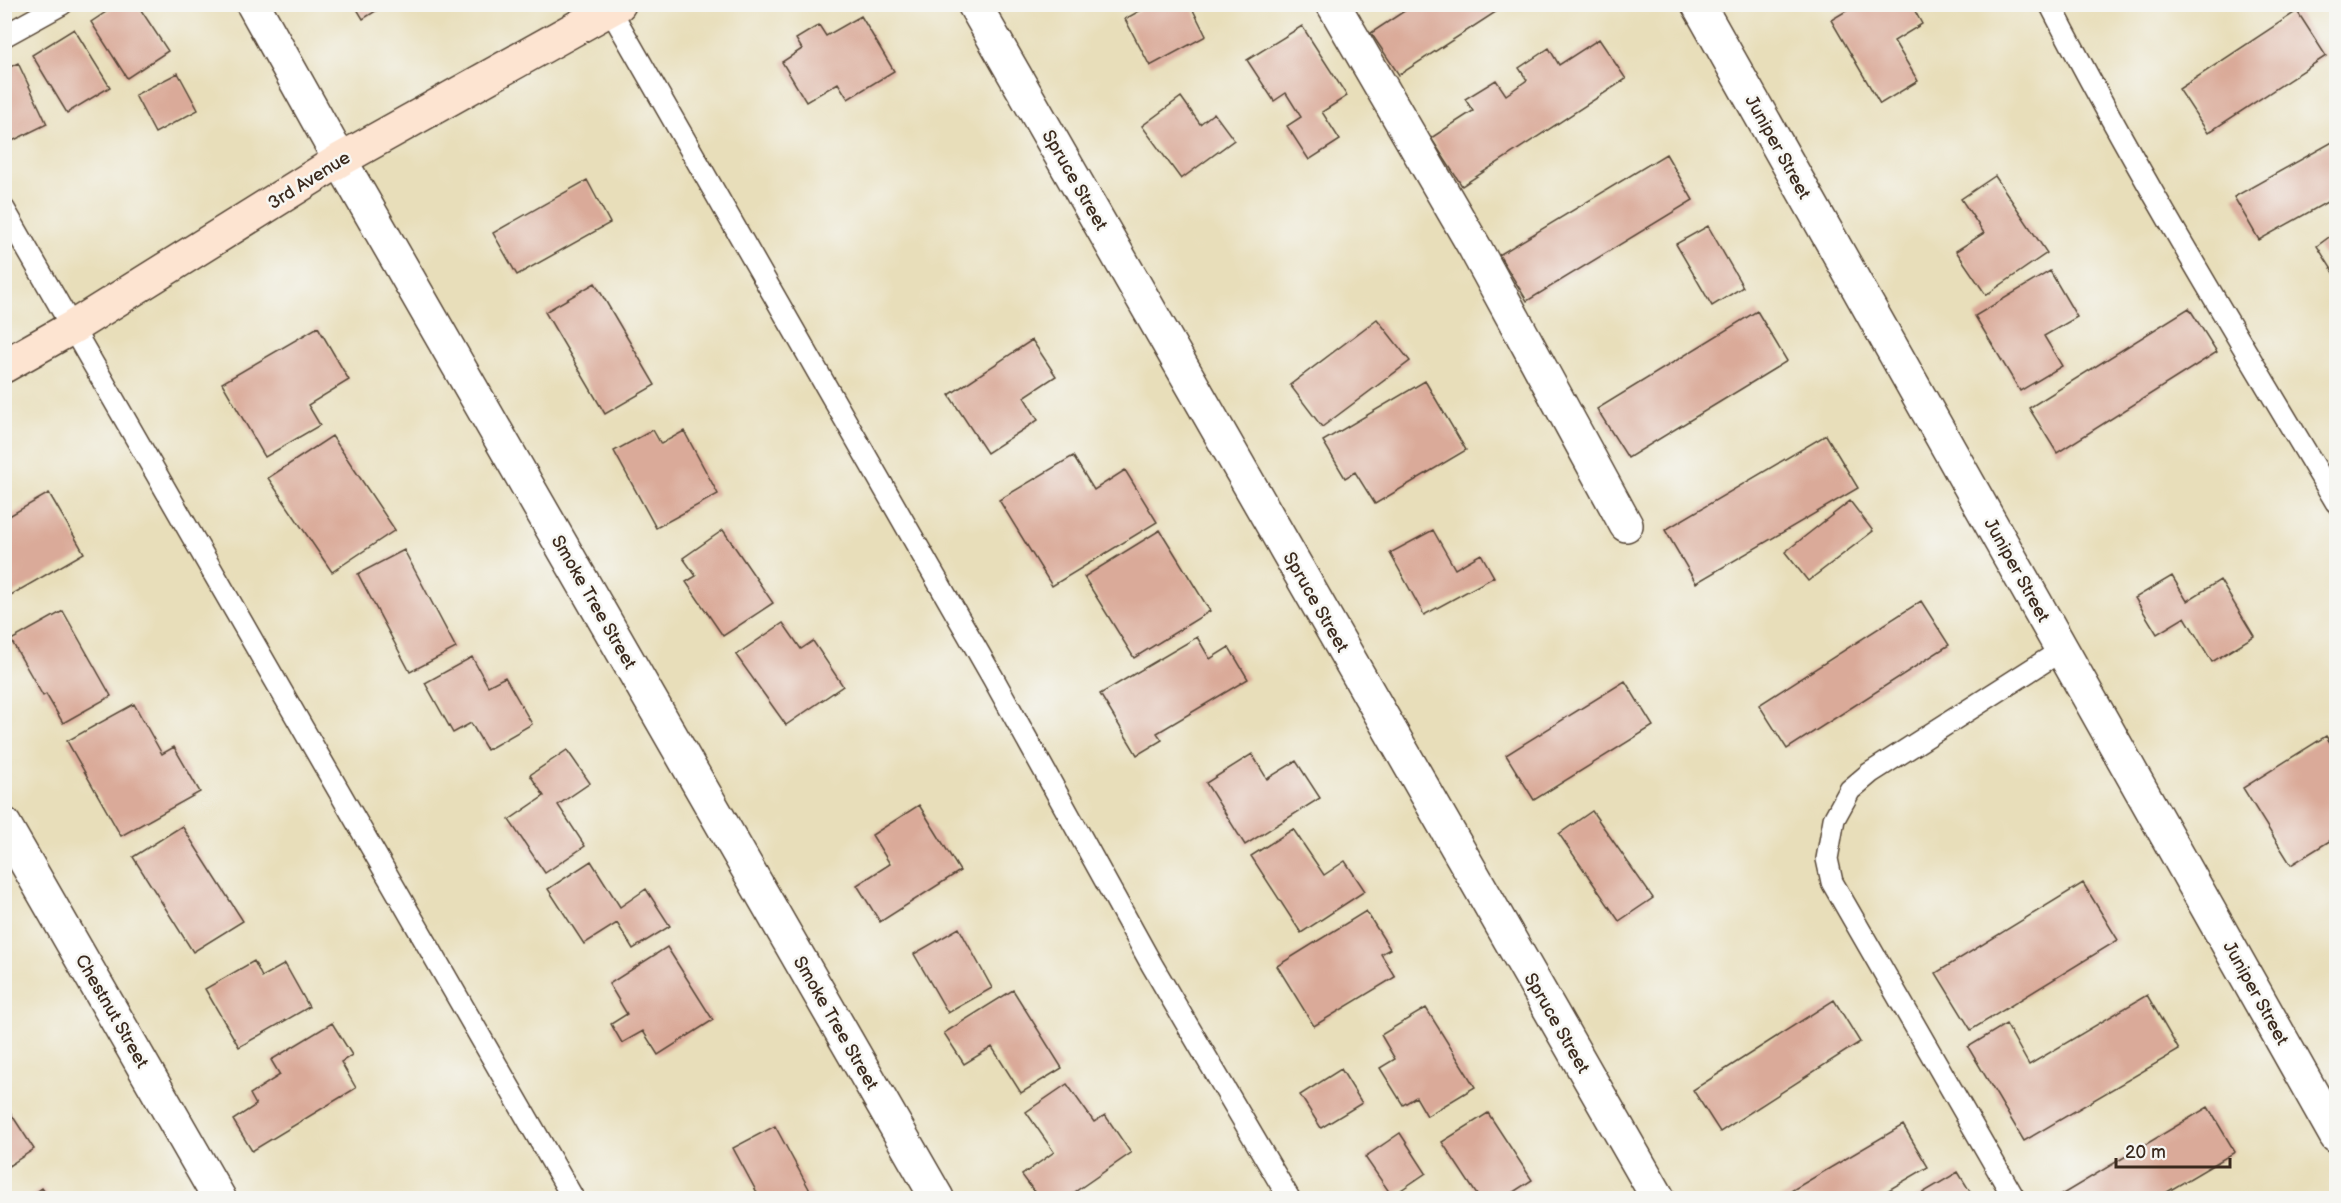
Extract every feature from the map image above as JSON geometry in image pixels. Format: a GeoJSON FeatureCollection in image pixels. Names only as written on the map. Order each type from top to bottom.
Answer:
{"type":"FeatureCollection","features":[{"type":"Feature","properties":{"kind":"street","name":"Smoke Tree Street"},"geometry":{"type":"LineString","coordinates":[[253,4],[340,160],[937,1198]]}},
{"type":"Feature","properties":{"kind":"street","name":"Spruce Street"},"geometry":{"type":"LineString","coordinates":[[974,4],[1658,1198]]}},
{"type":"Feature","properties":{"kind":"street"},"geometry":{"type":"LineString","coordinates":[[1333,4],[1475,248],[1626,525]]}},
{"type":"Feature","properties":{"kind":"street","name":"Juniper Street"},"geometry":{"type":"LineString","coordinates":[[1698,4],[2337,1136]]}},
{"type":"Feature","properties":{"kind":"street","name":"3rd Avenue"},"geometry":{"type":"LineString","coordinates":[[4,366],[73,327],[340,160],[612,6]]}},
{"type":"Feature","properties":{"kind":"street","name":"Chestnut Street"},"geometry":{"type":"LineString","coordinates":[[4,824],[219,1198]]}},
{"type":"Feature","properties":{"kind":"lane"},"geometry":{"type":"LineString","coordinates":[[4,36],[62,4]]}},
{"type":"Feature","properties":{"kind":"lane"},"geometry":{"type":"LineString","coordinates":[[2050,4],[2104,108],[2170,225],[2337,502]]}},
{"type":"Feature","properties":{"kind":"lane"},"geometry":{"type":"LineString","coordinates":[[612,6],[993,678],[1152,965],[1289,1198]]}},
{"type":"Feature","properties":{"kind":"lane"},"geometry":{"type":"LineString","coordinates":[[4,209],[573,1198]]}},
{"type":"Feature","properties":{"kind":"lane"},"geometry":{"type":"LineString","coordinates":[[2014,1198],[1832,882],[1827,859],[1834,819],[1850,790],[1870,772],[2062,650]]}},
{"type":"Feature","properties":{"kind":"building"},"geometry":{"type":"Polygon","coordinates":[[[118,4],[137,4],[168,51],[127,78],[91,22],[118,4]]]}},
{"type":"Feature","properties":{"kind":"building"},"geometry":{"type":"Polygon","coordinates":[[[354,4],[387,4],[363,19],[354,4]]]}},
{"type":"Feature","properties":{"kind":"building"},"geometry":{"type":"Polygon","coordinates":[[[1152,4],[1190,4],[1206,36],[1150,66],[1125,19],[1152,4]]]}},
{"type":"Feature","properties":{"kind":"building"},"geometry":{"type":"Polygon","coordinates":[[[1415,4],[1508,4],[1399,75],[1371,33],[1415,4]]]}},
{"type":"Feature","properties":{"kind":"building"},"geometry":{"type":"Polygon","coordinates":[[[1858,4],[1911,4],[1922,24],[1894,41],[1918,81],[1880,104],[1831,20],[1858,4]]]}},
{"type":"Feature","properties":{"kind":"building"},"geometry":{"type":"Polygon","coordinates":[[[2297,11],[2326,56],[2208,133],[2179,89],[2297,11]]]}},
{"type":"Feature","properties":{"kind":"building"},"geometry":{"type":"Polygon","coordinates":[[[861,16],[894,71],[848,99],[838,83],[806,102],[782,62],[802,49],[796,39],[819,25],[826,36],[861,16]]]}},
{"type":"Feature","properties":{"kind":"building"},"geometry":{"type":"Polygon","coordinates":[[[1302,26],[1347,96],[1322,112],[1340,140],[1309,160],[1287,126],[1301,117],[1286,93],[1274,101],[1247,60],[1302,26]]]}},
{"type":"Feature","properties":{"kind":"building"},"geometry":{"type":"Polygon","coordinates":[[[74,29],[110,87],[67,113],[32,55],[74,29]]]}},
{"type":"Feature","properties":{"kind":"building"},"geometry":{"type":"Polygon","coordinates":[[[1599,39],[1626,79],[1462,186],[1431,138],[1473,111],[1465,99],[1496,80],[1506,95],[1527,80],[1519,68],[1549,48],[1559,65],[1599,39]]]}},
{"type":"Feature","properties":{"kind":"building"},"geometry":{"type":"Polygon","coordinates":[[[18,63],[47,124],[4,145],[4,70],[18,63]]]}},
{"type":"Feature","properties":{"kind":"building"},"geometry":{"type":"Polygon","coordinates":[[[178,73],[198,110],[155,133],[135,95],[178,73]]]}},
{"type":"Feature","properties":{"kind":"building"},"geometry":{"type":"Polygon","coordinates":[[[1181,97],[1200,124],[1214,113],[1234,140],[1181,179],[1142,126],[1181,97]]]}},
{"type":"Feature","properties":{"kind":"building"},"geometry":{"type":"Polygon","coordinates":[[[2336,140],[2336,197],[2259,240],[2234,197],[2336,140]]]}},
{"type":"Feature","properties":{"kind":"building"},"geometry":{"type":"Polygon","coordinates":[[[1666,154],[1693,200],[1527,301],[1499,255],[1666,154]]]}},
{"type":"Feature","properties":{"kind":"building"},"geometry":{"type":"Polygon","coordinates":[[[1995,176],[2047,253],[1986,295],[1956,251],[1984,233],[1961,199],[1995,176]]]}},
{"type":"Feature","properties":{"kind":"building"},"geometry":{"type":"Polygon","coordinates":[[[587,180],[610,223],[517,275],[493,233],[587,180]]]}},
{"type":"Feature","properties":{"kind":"building"},"geometry":{"type":"Polygon","coordinates":[[[1708,226],[1743,287],[1712,306],[1676,244],[1708,226]]]}},
{"type":"Feature","properties":{"kind":"building"},"geometry":{"type":"Polygon","coordinates":[[[2336,232],[2336,276],[2317,246],[2336,232]]]}},
{"type":"Feature","properties":{"kind":"building"},"geometry":{"type":"Polygon","coordinates":[[[2050,271],[2077,317],[2044,336],[2062,366],[2020,391],[1975,316],[2050,271]]]}},
{"type":"Feature","properties":{"kind":"building"},"geometry":{"type":"Polygon","coordinates":[[[595,283],[655,385],[605,414],[545,312],[595,283]]]}},
{"type":"Feature","properties":{"kind":"building"},"geometry":{"type":"Polygon","coordinates":[[[2189,308],[2217,352],[2057,453],[2029,408],[2189,308]]]}},
{"type":"Feature","properties":{"kind":"building"},"geometry":{"type":"Polygon","coordinates":[[[1757,311],[1787,361],[1628,458],[1597,409],[1757,311]]]}},
{"type":"Feature","properties":{"kind":"building"},"geometry":{"type":"Polygon","coordinates":[[[1377,319],[1410,361],[1322,427],[1290,385],[1377,319]]]}},
{"type":"Feature","properties":{"kind":"building"},"geometry":{"type":"Polygon","coordinates":[[[318,327],[349,380],[308,405],[320,425],[265,457],[222,383],[318,327]]]}},
{"type":"Feature","properties":{"kind":"building"},"geometry":{"type":"Polygon","coordinates":[[[1032,340],[1056,376],[1024,397],[1038,420],[987,453],[949,395],[1032,340]]]}},
{"type":"Feature","properties":{"kind":"building"},"geometry":{"type":"Polygon","coordinates":[[[1425,381],[1466,450],[1375,504],[1355,472],[1345,478],[1323,441],[1425,381]]]}},
{"type":"Feature","properties":{"kind":"building"},"geometry":{"type":"Polygon","coordinates":[[[653,430],[661,444],[684,431],[718,494],[656,528],[614,451],[653,430]]]}},
{"type":"Feature","properties":{"kind":"building"},"geometry":{"type":"Polygon","coordinates":[[[1826,435],[1858,488],[1696,583],[1665,530],[1826,435]]]}},
{"type":"Feature","properties":{"kind":"building"},"geometry":{"type":"Polygon","coordinates":[[[332,436],[395,530],[332,572],[268,478],[332,436]]]}},
{"type":"Feature","properties":{"kind":"building"},"geometry":{"type":"Polygon","coordinates":[[[1073,456],[1094,490],[1125,470],[1157,522],[1052,586],[999,500],[1073,456]]]}},
{"type":"Feature","properties":{"kind":"building"},"geometry":{"type":"Polygon","coordinates":[[[49,493],[84,553],[4,599],[4,519],[49,493]]]}},
{"type":"Feature","properties":{"kind":"building"},"geometry":{"type":"Polygon","coordinates":[[[1850,501],[1873,531],[1808,581],[1785,552],[1850,501]]]}},
{"type":"Feature","properties":{"kind":"building"},"geometry":{"type":"Polygon","coordinates":[[[723,530],[773,603],[723,636],[686,582],[696,576],[683,558],[723,530]]]}},
{"type":"Feature","properties":{"kind":"building"},"geometry":{"type":"Polygon","coordinates":[[[1160,530],[1210,611],[1134,658],[1084,577],[1160,530]]]}},
{"type":"Feature","properties":{"kind":"building"},"geometry":{"type":"Polygon","coordinates":[[[1433,530],[1455,569],[1481,554],[1494,577],[1424,615],[1390,553],[1433,530]]]}},
{"type":"Feature","properties":{"kind":"building"},"geometry":{"type":"Polygon","coordinates":[[[404,550],[456,648],[410,672],[358,574],[404,550]]]}},
{"type":"Feature","properties":{"kind":"building"},"geometry":{"type":"Polygon","coordinates":[[[2172,576],[2187,601],[2220,580],[2254,636],[2212,662],[2185,617],[2157,634],[2135,598],[2172,576]]]}},
{"type":"Feature","properties":{"kind":"building"},"geometry":{"type":"Polygon","coordinates":[[[1921,601],[1949,645],[1787,749],[1759,705],[1921,601]]]}},
{"type":"Feature","properties":{"kind":"building"},"geometry":{"type":"Polygon","coordinates":[[[63,611],[111,696],[63,723],[46,694],[43,696],[11,640],[63,611]]]}},
{"type":"Feature","properties":{"kind":"building"},"geometry":{"type":"Polygon","coordinates":[[[783,623],[801,649],[813,641],[843,686],[786,725],[736,655],[783,623]]]}},
{"type":"Feature","properties":{"kind":"building"},"geometry":{"type":"Polygon","coordinates":[[[1197,637],[1210,659],[1229,647],[1248,679],[1157,733],[1162,740],[1137,755],[1100,694],[1197,637]]]}},
{"type":"Feature","properties":{"kind":"building"},"geometry":{"type":"Polygon","coordinates":[[[472,657],[488,686],[505,677],[532,724],[487,750],[471,723],[453,733],[425,683],[472,657]]]}},
{"type":"Feature","properties":{"kind":"building"},"geometry":{"type":"Polygon","coordinates":[[[1625,681],[1653,726],[1534,800],[1506,755],[1625,681]]]}},
{"type":"Feature","properties":{"kind":"building"},"geometry":{"type":"Polygon","coordinates":[[[134,704],[162,754],[174,747],[200,792],[121,836],[67,741],[134,704]]]}},
{"type":"Feature","properties":{"kind":"building"},"geometry":{"type":"Polygon","coordinates":[[[2326,736],[2336,752],[2336,837],[2291,865],[2243,788],[2326,736]]]}},
{"type":"Feature","properties":{"kind":"building"},"geometry":{"type":"Polygon","coordinates":[[[567,750],[590,783],[558,805],[585,846],[545,873],[509,820],[544,796],[530,775],[567,750]]]}},
{"type":"Feature","properties":{"kind":"building"},"geometry":{"type":"Polygon","coordinates":[[[1252,754],[1267,779],[1296,761],[1320,798],[1245,845],[1206,783],[1252,754]]]}},
{"type":"Feature","properties":{"kind":"building"},"geometry":{"type":"Polygon","coordinates":[[[919,805],[960,871],[880,922],[857,885],[890,864],[872,835],[919,805]]]}},
{"type":"Feature","properties":{"kind":"building"},"geometry":{"type":"Polygon","coordinates":[[[1592,811],[1653,898],[1619,921],[1559,834],[1592,811]]]}},
{"type":"Feature","properties":{"kind":"building"},"geometry":{"type":"Polygon","coordinates":[[[182,826],[243,921],[193,952],[133,857],[182,826]]]}},
{"type":"Feature","properties":{"kind":"building"},"geometry":{"type":"Polygon","coordinates":[[[1293,829],[1324,875],[1345,861],[1365,891],[1301,933],[1251,856],[1293,829]]]}},
{"type":"Feature","properties":{"kind":"building"},"geometry":{"type":"Polygon","coordinates":[[[591,861],[620,907],[646,889],[670,926],[633,949],[617,923],[584,944],[548,889],[591,861]]]}},
{"type":"Feature","properties":{"kind":"building"},"geometry":{"type":"Polygon","coordinates":[[[2083,883],[2118,940],[1971,1030],[1936,973],[2083,883]]]}},
{"type":"Feature","properties":{"kind":"building"},"geometry":{"type":"Polygon","coordinates":[[[1366,911],[1390,949],[1381,954],[1395,977],[1314,1026],[1277,966],[1366,911]]]}},
{"type":"Feature","properties":{"kind":"building"},"geometry":{"type":"Polygon","coordinates":[[[959,928],[992,988],[948,1013],[914,954],[959,928]]]}},
{"type":"Feature","properties":{"kind":"building"},"geometry":{"type":"Polygon","coordinates":[[[667,947],[713,1020],[658,1055],[643,1031],[622,1043],[611,1024],[627,1014],[609,984],[667,947]]]}},
{"type":"Feature","properties":{"kind":"building"},"geometry":{"type":"Polygon","coordinates":[[[254,961],[262,977],[285,964],[309,1007],[239,1047],[205,989],[254,961]]]}},
{"type":"Feature","properties":{"kind":"building"},"geometry":{"type":"Polygon","coordinates":[[[1013,990],[1062,1068],[1021,1093],[992,1047],[964,1064],[944,1033],[1013,990]]]}},
{"type":"Feature","properties":{"kind":"building"},"geometry":{"type":"Polygon","coordinates":[[[2147,995],[2179,1050],[2024,1141],[1968,1047],[2006,1024],[2029,1065],[2147,995]]]}},
{"type":"Feature","properties":{"kind":"building"},"geometry":{"type":"Polygon","coordinates":[[[1834,1000],[1860,1042],[1720,1132],[1693,1090],[1834,1000]]]}},
{"type":"Feature","properties":{"kind":"building"},"geometry":{"type":"Polygon","coordinates":[[[1426,1008],[1475,1087],[1427,1116],[1416,1097],[1403,1105],[1380,1068],[1395,1059],[1381,1035],[1426,1008]]]}},
{"type":"Feature","properties":{"kind":"building"},"geometry":{"type":"Polygon","coordinates":[[[332,1023],[352,1055],[341,1062],[356,1088],[252,1151],[233,1120],[256,1105],[250,1094],[280,1075],[271,1060],[332,1023]]]}},
{"type":"Feature","properties":{"kind":"building"},"geometry":{"type":"Polygon","coordinates":[[[1341,1069],[1362,1103],[1321,1128],[1300,1095],[1341,1069]]]}},
{"type":"Feature","properties":{"kind":"building"},"geometry":{"type":"Polygon","coordinates":[[[1067,1084],[1094,1122],[1105,1115],[1131,1153],[1066,1198],[1039,1198],[1022,1175],[1054,1152],[1026,1112],[1067,1084]]]}},
{"type":"Feature","properties":{"kind":"building"},"geometry":{"type":"Polygon","coordinates":[[[4,1103],[34,1149],[4,1169],[4,1103]]]}},
{"type":"Feature","properties":{"kind":"building"},"geometry":{"type":"Polygon","coordinates":[[[2208,1107],[2235,1152],[2157,1198],[2056,1198],[2208,1107]]]}},
{"type":"Feature","properties":{"kind":"building"},"geometry":{"type":"Polygon","coordinates":[[[1488,1113],[1532,1180],[1504,1198],[1479,1198],[1442,1142],[1488,1113]]]}},
{"type":"Feature","properties":{"kind":"building"},"geometry":{"type":"Polygon","coordinates":[[[1903,1125],[1928,1167],[1875,1198],[1779,1198],[1903,1125]]]}},
{"type":"Feature","properties":{"kind":"building"},"geometry":{"type":"Polygon","coordinates":[[[775,1126],[814,1198],[760,1198],[733,1148],[775,1126]]]}},
{"type":"Feature","properties":{"kind":"building"},"geometry":{"type":"Polygon","coordinates":[[[1400,1133],[1426,1173],[1392,1196],[1365,1157],[1400,1133]]]}},
{"type":"Feature","properties":{"kind":"building"},"geometry":{"type":"Polygon","coordinates":[[[1958,1172],[1974,1198],[1914,1198],[1958,1172]]]}},
{"type":"Feature","properties":{"kind":"building"},"geometry":{"type":"Polygon","coordinates":[[[42,1188],[49,1198],[28,1198],[42,1188]]]}}]}
